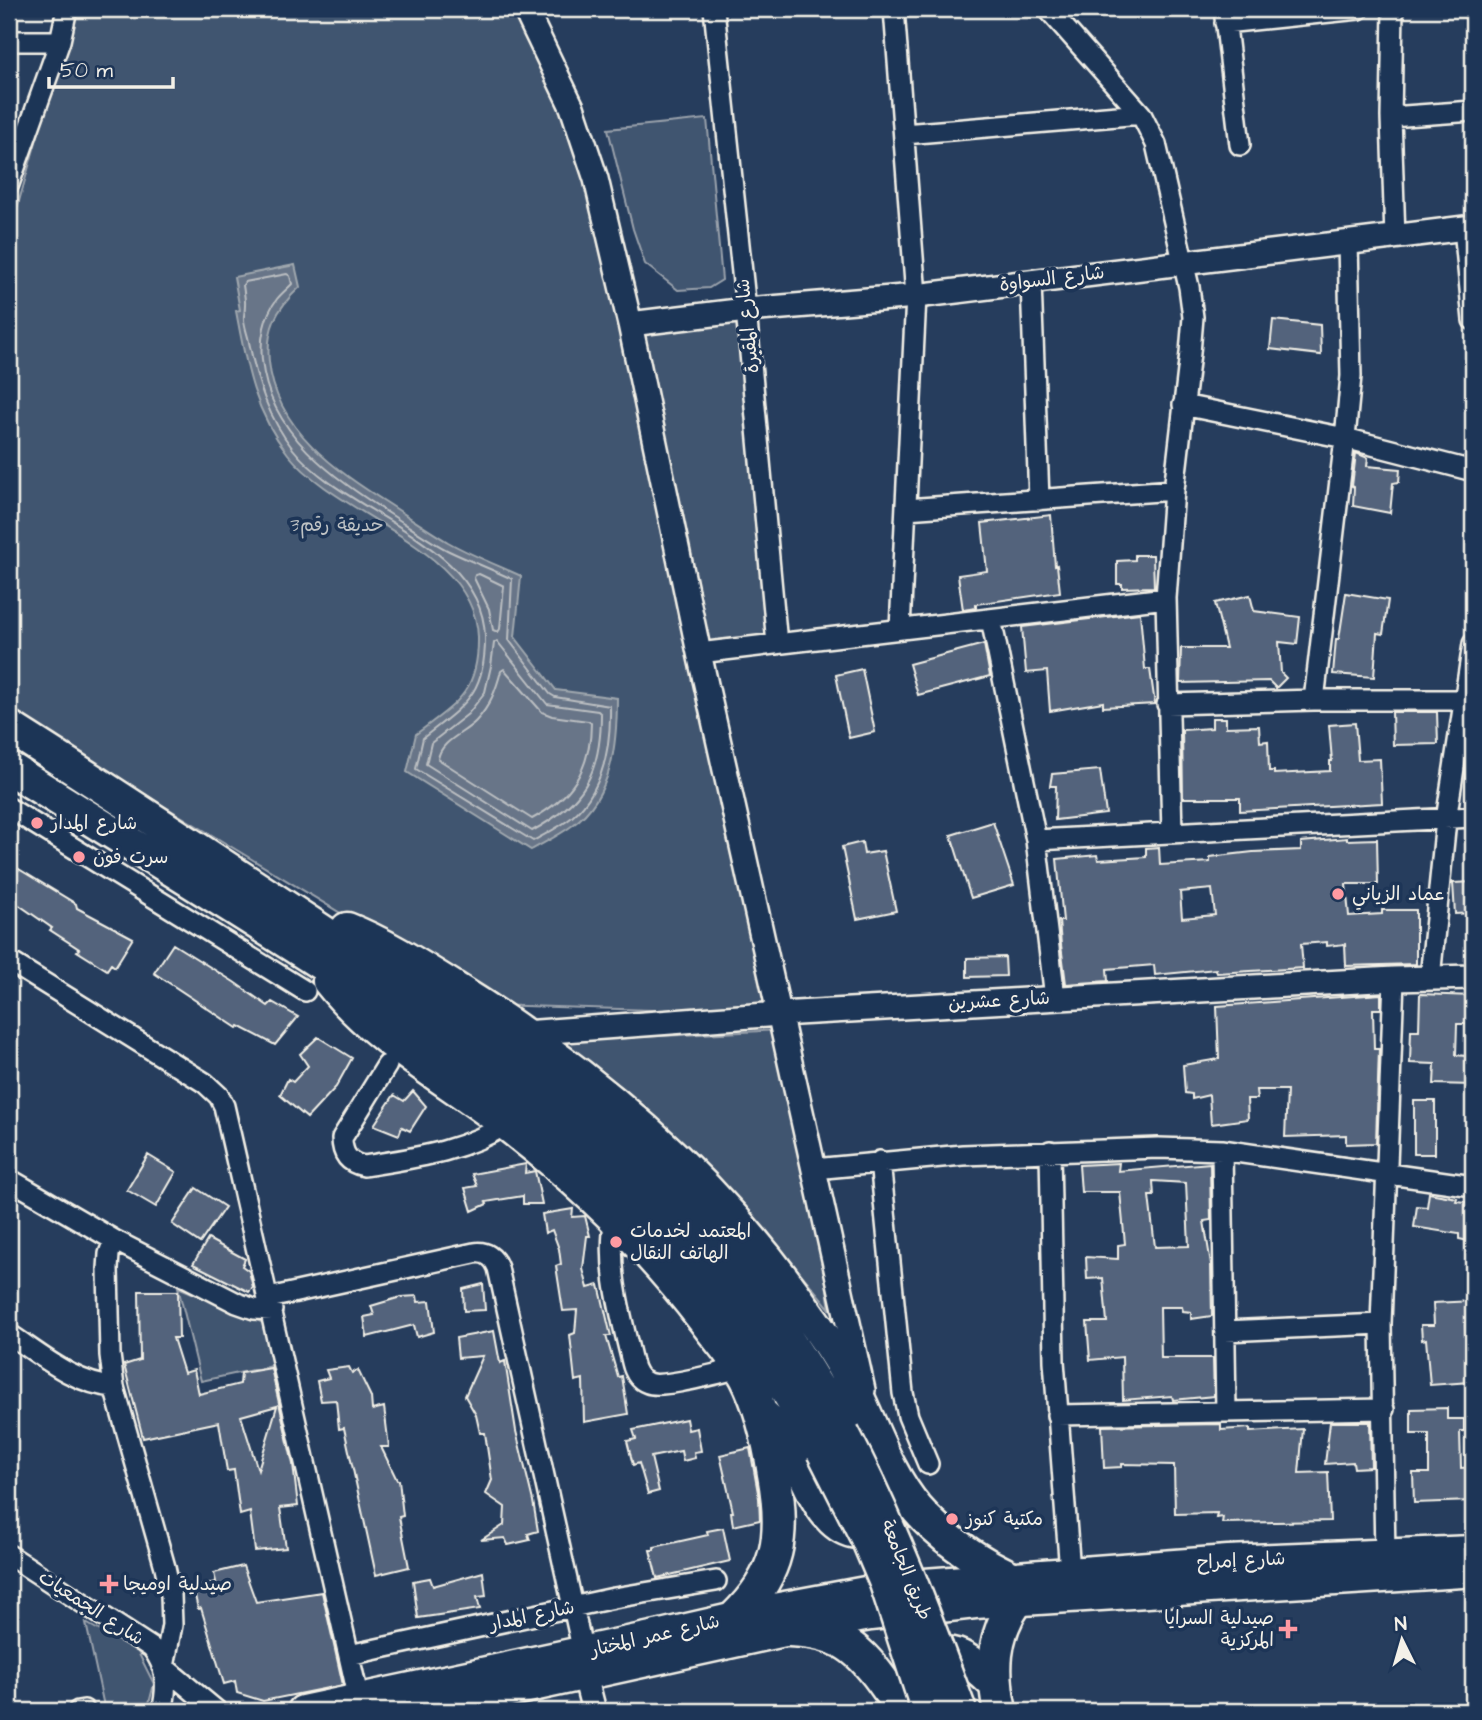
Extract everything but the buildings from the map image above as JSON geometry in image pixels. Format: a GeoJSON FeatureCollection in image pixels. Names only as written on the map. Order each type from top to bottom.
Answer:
{"type":"FeatureCollection","features":[{"type":"Feature","properties":{"kind":"highway"},"geometry":{"type":"LineString","coordinates":[[9,727],[140,810],[518,1063],[565,1098],[626,1152],[717,1248],[764,1306],[807,1368],[867,1538],[886,1583],[911,1709]]}},
{"type":"Feature","properties":{"kind":"highway"},"geometry":{"type":"LineString","coordinates":[[9,768],[312,957],[494,1077],[553,1123],[635,1197],[718,1291],[792,1396],[833,1442]]}},
{"type":"Feature","properties":{"kind":"highway"},"geometry":{"type":"LineString","coordinates":[[296,914],[344,928],[406,958],[524,1033],[670,1152],[729,1213],[805,1310],[846,1372],[895,1476],[909,1499],[928,1521],[1013,1590],[1000,1628],[997,1697]]}},
{"type":"Feature","properties":{"kind":"highway"},"geometry":{"type":"LineString","coordinates":[[312,957],[336,990],[365,1020],[506,1124],[600,1202],[665,1271],[741,1368],[760,1413],[776,1487],[780,1532],[770,1572],[756,1596],[734,1618]]}},
{"type":"Feature","properties":{"kind":"highway"},"geometry":{"type":"LineString","coordinates":[[760,1413],[783,1435],[826,1515],[841,1527],[858,1532],[876,1531],[894,1521],[909,1499]]}},
{"type":"Feature","properties":{"kind":"highway","name":"طريق الجامعة"},"geometry":{"type":"LineString","coordinates":[[833,1442],[891,1532],[922,1606],[960,1711]]}},
{"type":"Feature","properties":{"kind":"highway"},"geometry":{"type":"LineString","coordinates":[[789,1630],[810,1630],[849,1645],[865,1657],[911,1709]]}},
{"type":"Feature","properties":{"kind":"highway"},"geometry":{"type":"LineString","coordinates":[[911,1709],[902,1684],[907,1674],[914,1665],[933,1655],[944,1653],[965,1658],[997,1697]]}},
{"type":"Feature","properties":{"kind":"main road","name":"شارع إمراح"},"geometry":{"type":"LineString","coordinates":[[1013,1590],[1070,1572],[1228,1561],[1473,1551]]}},
{"type":"Feature","properties":{"kind":"main road","name":"شارع إمراح"},"geometry":{"type":"LineString","coordinates":[[1013,1590],[1473,1572]]}},
{"type":"Feature","properties":{"kind":"main road","name":"شارع عمر المختار"},"geometry":{"type":"LineString","coordinates":[[418,1711],[734,1618],[898,1586],[1013,1590]]}},
{"type":"Feature","properties":{"kind":"main road","name":"شارع عمر المختار"},"geometry":{"type":"LineString","coordinates":[[303,1711],[901,1611],[975,1603],[1013,1590]]}},
{"type":"Feature","properties":{"kind":"street"},"geometry":{"type":"LineString","coordinates":[[9,184],[60,41],[67,9]]}},
{"type":"Feature","properties":{"kind":"street"},"geometry":{"type":"LineString","coordinates":[[526,9],[572,107],[596,179],[863,1388],[863,1407]]}},
{"type":"Feature","properties":{"kind":"street","name":"شارع المقبرة"},"geometry":{"type":"LineString","coordinates":[[714,9],[746,310],[777,644]]}},
{"type":"Feature","properties":{"kind":"street"},"geometry":{"type":"LineString","coordinates":[[894,9],[916,296],[900,629]]}},
{"type":"Feature","properties":{"kind":"street"},"geometry":{"type":"LineString","coordinates":[[1048,9],[1141,114],[1156,144],[1183,263],[1192,317],[1166,598],[1171,833]]}},
{"type":"Feature","properties":{"kind":"street"},"geometry":{"type":"LineString","coordinates":[[1240,145],[1224,16],[1359,9]]}},
{"type":"Feature","properties":{"kind":"street"},"geometry":{"type":"LineString","coordinates":[[1393,9],[1391,117],[1395,238]]}},
{"type":"Feature","properties":{"kind":"street"},"geometry":{"type":"LineString","coordinates":[[9,41],[60,41]]}},
{"type":"Feature","properties":{"kind":"street"},"geometry":{"type":"LineString","coordinates":[[1391,117],[1473,111]]}},
{"type":"Feature","properties":{"kind":"street"},"geometry":{"type":"LineString","coordinates":[[904,134],[1141,114]]}},
{"type":"Feature","properties":{"kind":"street"},"geometry":{"type":"LineString","coordinates":[[1469,228],[1473,320]]}},
{"type":"Feature","properties":{"kind":"street","name":"شارع السواوة"},"geometry":{"type":"LineString","coordinates":[[630,324],[746,310],[916,296],[1469,228]]}},
{"type":"Feature","properties":{"kind":"street"},"geometry":{"type":"LineString","coordinates":[[1314,700],[1345,438],[1351,342],[1348,242]]}},
{"type":"Feature","properties":{"kind":"street"},"geometry":{"type":"LineString","coordinates":[[1031,282],[1039,500]]}},
{"type":"Feature","properties":{"kind":"street"},"geometry":{"type":"LineString","coordinates":[[1183,405],[1345,438],[1473,471]]}},
{"type":"Feature","properties":{"kind":"street"},"geometry":{"type":"LineString","coordinates":[[906,509],[1174,490]]}},
{"type":"Feature","properties":{"kind":"street"},"geometry":{"type":"LineString","coordinates":[[699,653],[1166,598]]}},
{"type":"Feature","properties":{"kind":"street"},"geometry":{"type":"LineString","coordinates":[[991,619],[1036,840],[1055,998]]}},
{"type":"Feature","properties":{"kind":"street"},"geometry":{"type":"LineString","coordinates":[[1430,978],[1446,820],[1473,644]]}},
{"type":"Feature","properties":{"kind":"street"},"geometry":{"type":"LineString","coordinates":[[1167,704],[1464,699]]}},
{"type":"Feature","properties":{"kind":"street"},"geometry":{"type":"LineString","coordinates":[[9,808],[305,991]]}},
{"type":"Feature","properties":{"kind":"street"},"geometry":{"type":"LineString","coordinates":[[1036,840],[1473,817]]}},
{"type":"Feature","properties":{"kind":"street"},"geometry":{"type":"LineString","coordinates":[[9,961],[205,1083],[219,1096],[227,1115],[271,1304],[359,1700]]}},
{"type":"Feature","properties":{"kind":"street","name":"شارع عشرين"},"geometry":{"type":"LineString","coordinates":[[524,1033],[779,1014],[1394,979],[1473,977]]}},
{"type":"Feature","properties":{"kind":"street"},"geometry":{"type":"LineString","coordinates":[[1385,1556],[1381,1324],[1394,979]]}},
{"type":"Feature","properties":{"kind":"street"},"geometry":{"type":"LineString","coordinates":[[387,1065],[342,1138],[342,1149],[354,1164],[364,1166],[456,1148],[481,1139],[506,1124]]}},
{"type":"Feature","properties":{"kind":"street"},"geometry":{"type":"LineString","coordinates":[[814,1169],[880,1161],[1158,1148],[1222,1150],[1473,1186]]}},
{"type":"Feature","properties":{"kind":"street"},"geometry":{"type":"LineString","coordinates":[[1222,1150],[1226,1412]]}},
{"type":"Feature","properties":{"kind":"street"},"geometry":{"type":"LineString","coordinates":[[1050,1151],[1057,1415],[1070,1572]]}},
{"type":"Feature","properties":{"kind":"street"},"geometry":{"type":"LineString","coordinates":[[880,1161],[903,1393],[908,1416],[928,1464]]}},
{"type":"Feature","properties":{"kind":"street"},"geometry":{"type":"LineString","coordinates":[[9,1179],[114,1240],[237,1303],[254,1309],[474,1253],[485,1253],[494,1259],[574,1606],[594,1711]]}},
{"type":"Feature","properties":{"kind":"street"},"geometry":{"type":"LineString","coordinates":[[615,1218],[612,1266],[632,1362],[637,1374],[648,1383],[664,1384],[741,1368]]}},
{"type":"Feature","properties":{"kind":"street"},"geometry":{"type":"LineString","coordinates":[[114,1240],[108,1269],[110,1355],[114,1387],[169,1581],[172,1625],[164,1668],[166,1686],[162,1711]]}},
{"type":"Feature","properties":{"kind":"street"},"geometry":{"type":"LineString","coordinates":[[1225,1331],[1381,1324]]}},
{"type":"Feature","properties":{"kind":"street"},"geometry":{"type":"LineString","coordinates":[[9,1334],[73,1375],[93,1384],[114,1387]]}},
{"type":"Feature","properties":{"kind":"street"},"geometry":{"type":"LineString","coordinates":[[1057,1415],[1384,1409]]}},
{"type":"Feature","properties":{"kind":"street","name":"شارع الجمعيات"},"geometry":{"type":"LineString","coordinates":[[9,1555],[143,1640],[159,1657],[164,1668],[217,1711]]}},
{"type":"Feature","properties":{"kind":"street","name":"شارع المدار"},"geometry":{"type":"LineString","coordinates":[[349,1656],[574,1606],[716,1581]]}},
{"type":"Feature","properties":{"kind":"green space","name":"حديقة رقم3"},"geometry":{"type":"Polygon","coordinates":[[[70,9],[525,9],[572,107],[630,324],[746,310],[777,644],[699,653],[779,1014],[492,1005],[9,712],[9,236],[68,30],[70,9]]]}},
{"type":"Feature","properties":{"kind":"green space"},"geometry":{"type":"Polygon","coordinates":[[[707,119],[722,280],[709,288],[678,290],[645,264],[633,229],[608,129],[707,119]]]}},
{"type":"Feature","properties":{"kind":"green space"},"geometry":{"type":"Polygon","coordinates":[[[780,1030],[817,1224],[830,1309],[760,1226],[662,1122],[626,1090],[558,1041],[780,1030]]]}},
{"type":"Feature","properties":{"kind":"green space"},"geometry":{"type":"Polygon","coordinates":[[[178,1287],[266,1324],[276,1365],[201,1381],[178,1287]]]}},
{"type":"Feature","properties":{"kind":"green space"},"geometry":{"type":"Polygon","coordinates":[[[86,1623],[138,1652],[154,1684],[147,1711],[105,1711],[86,1623]]]}},
{"type":"Feature","properties":{"kind":"water"},"geometry":{"type":"Polygon","coordinates":[[[295,265],[300,287],[274,320],[268,350],[274,386],[283,408],[296,428],[330,462],[369,491],[448,542],[521,576],[515,637],[556,690],[617,698],[614,750],[597,799],[573,825],[531,850],[407,772],[416,734],[453,705],[469,684],[477,656],[478,637],[471,606],[454,580],[430,557],[401,536],[338,497],[310,476],[288,454],[267,421],[243,350],[236,311],[240,310],[234,277],[295,265]]]}},
{"type":"Feature","properties":{"kind":"place","name":"شارع المدار"},"geometry":{"type":"Point","coordinates":[37,823]}},
{"type":"Feature","properties":{"kind":"place","name":"سرت فون"},"geometry":{"type":"Point","coordinates":[79,857]}},
{"type":"Feature","properties":{"kind":"place","name":"عماد الزياني"},"geometry":{"type":"Point","coordinates":[1338,894]}},
{"type":"Feature","properties":{"kind":"place","name":"المعتمد لخدمات الهاتف النقال"},"geometry":{"type":"Point","coordinates":[616,1242]}},
{"type":"Feature","properties":{"kind":"place","name":"مكتية كنوز"},"geometry":{"type":"Point","coordinates":[952,1519]}},
{"type":"Feature","properties":{"kind":"place","name":"صيدلية اوميجا"},"geometry":{"type":"Point","coordinates":[109,1584]}},
{"type":"Feature","properties":{"kind":"place","name":"صيدلية السرايا المركزية"},"geometry":{"type":"Point","coordinates":[1288,1629]}}]}
